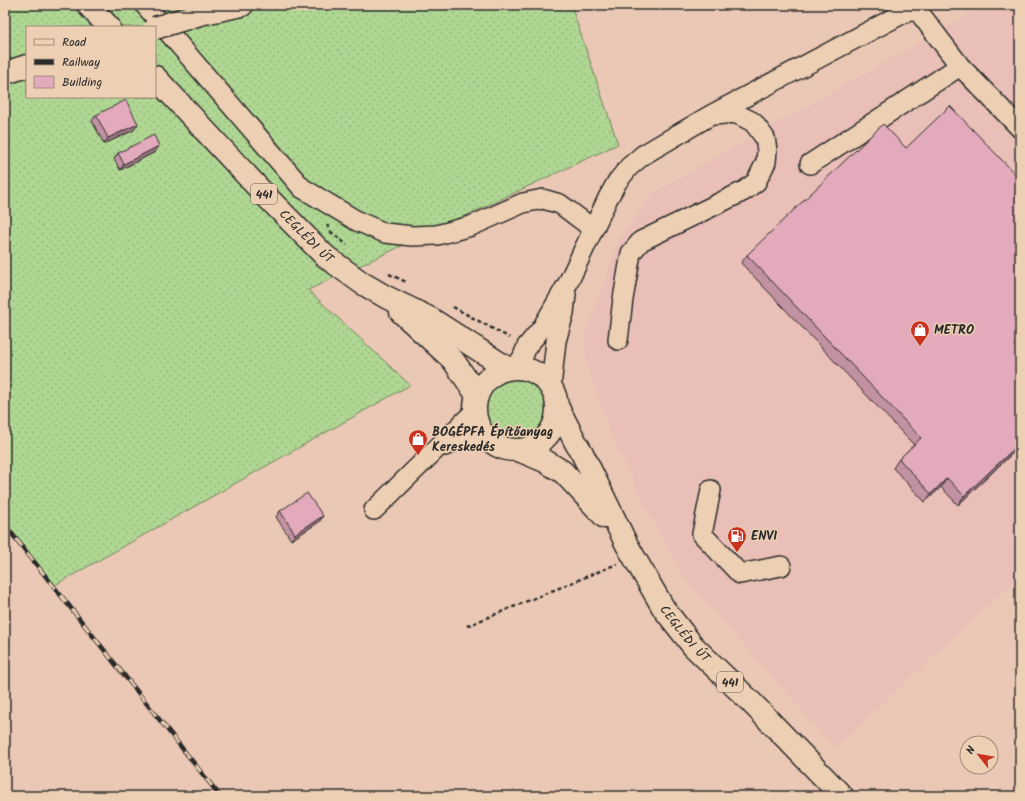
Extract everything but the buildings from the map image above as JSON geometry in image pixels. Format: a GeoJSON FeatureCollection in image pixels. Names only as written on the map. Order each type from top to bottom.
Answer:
{"type":"FeatureCollection","features":[{"type":"Feature","properties":{"kind":"main road"},"geometry":{"type":"LineString","coordinates":[[88,5],[108,26]]}},
{"type":"Feature","properties":{"kind":"main road"},"geometry":{"type":"LineString","coordinates":[[156,28],[200,14],[242,5]]}},
{"type":"Feature","properties":{"kind":"main road"},"geometry":{"type":"LineString","coordinates":[[5,59],[26,58]]}},
{"type":"Feature","properties":{"kind":"main road"},"geometry":{"type":"LineString","coordinates":[[5,73],[26,66]]}},
{"type":"Feature","properties":{"kind":"main road","name":"CEGLÉDI ÚT"},"geometry":{"type":"LineString","coordinates":[[156,78],[265,195],[325,256],[362,284],[431,318],[510,368]]}},
{"type":"Feature","properties":{"kind":"main road","name":"CEGLÉDI ÚT"},"geometry":{"type":"LineString","coordinates":[[386,297],[453,360],[476,403]]}},
{"type":"Feature","properties":{"kind":"main road"},"geometry":{"type":"LineString","coordinates":[[476,403],[482,386],[489,378],[498,371],[510,368]]}},
{"type":"Feature","properties":{"kind":"main road","name":"441"},"geometry":{"type":"LineString","coordinates":[[510,368],[531,371],[546,380],[554,397]]}},
{"type":"Feature","properties":{"kind":"main road"},"geometry":{"type":"LineString","coordinates":[[521,451],[531,448],[548,436],[555,422],[554,397]]}},
{"type":"Feature","properties":{"kind":"main road","name":"CEGLÉDI ÚT"},"geometry":{"type":"LineString","coordinates":[[554,397],[630,551],[664,609],[693,646],[750,701],[842,796]]}},
{"type":"Feature","properties":{"kind":"main road","name":"441"},"geometry":{"type":"LineString","coordinates":[[476,403],[478,426],[487,439],[494,445],[503,449],[521,451]]}},
{"type":"Feature","properties":{"kind":"main road","name":"CEGLÉDI ÚT"},"geometry":{"type":"LineString","coordinates":[[521,451],[545,461],[563,472],[592,502],[630,551]]}},
{"type":"Feature","properties":{"kind":"lane"},"geometry":{"type":"LineString","coordinates":[[145,5],[302,188],[357,221],[385,232],[412,236],[437,235],[471,226],[522,203],[543,199],[560,204],[592,228]]}},
{"type":"Feature","properties":{"kind":"lane"},"geometry":{"type":"LineString","coordinates":[[510,368],[522,360],[527,346],[542,328],[568,283],[592,228],[608,198],[617,182],[629,167],[643,155],[711,115],[915,7],[960,66],[1020,128]]}},
{"type":"Feature","properties":{"kind":"lane"},"geometry":{"type":"LineString","coordinates":[[810,164],[960,66]]}},
{"type":"Feature","properties":{"kind":"lane"},"geometry":{"type":"LineString","coordinates":[[618,340],[625,284],[631,253],[634,248],[641,241],[744,191],[756,182],[766,162],[767,150],[764,138],[753,122],[736,113],[711,115]]}},
{"type":"Feature","properties":{"kind":"lane"},"geometry":{"type":"LineString","coordinates":[[554,397],[556,342],[564,313],[568,283]]}},
{"type":"Feature","properties":{"kind":"lane"},"geometry":{"type":"LineString","coordinates":[[374,510],[433,452],[476,403]]}},
{"type":"Feature","properties":{"kind":"lane"},"geometry":{"type":"LineString","coordinates":[[433,452],[462,437],[470,436],[487,439]]}},
{"type":"Feature","properties":{"kind":"lane"},"geometry":{"type":"LineString","coordinates":[[711,490],[702,534],[740,574],[781,566]]}},
{"type":"Feature","properties":{"kind":"path"},"geometry":{"type":"LineString","coordinates":[[323,219],[331,232],[350,247]]}},
{"type":"Feature","properties":{"kind":"path"},"geometry":{"type":"LineString","coordinates":[[389,273],[409,284]]}},
{"type":"Feature","properties":{"kind":"path"},"geometry":{"type":"LineString","coordinates":[[450,306],[527,346]]}},
{"type":"Feature","properties":{"kind":"path"},"geometry":{"type":"LineString","coordinates":[[467,626],[630,551]]}},
{"type":"Feature","properties":{"kind":"shaded area"},"geometry":{"type":"Polygon","coordinates":[[[985,5],[1020,5],[1020,576],[835,748],[684,577],[649,514],[609,430],[587,365],[584,338],[619,240],[653,193],[985,5]]]}},
{"type":"Feature","properties":{"kind":"green space"},"geometry":{"type":"Polygon","coordinates":[[[5,5],[571,5],[618,144],[308,290],[410,385],[55,585],[5,525],[5,5]]]}},
{"type":"Feature","properties":{"kind":"green space"},"geometry":{"type":"Polygon","coordinates":[[[509,378],[521,378],[538,387],[545,398],[547,410],[545,422],[538,433],[521,442],[509,442],[497,437],[488,428],[483,416],[483,404],[488,392],[497,383],[509,378]]]}},
{"type":"Feature","properties":{"kind":"railway"},"geometry":{"type":"LineString","coordinates":[[5,525],[220,796]]}},
{"type":"Feature","properties":{"kind":"place","name":"METRO"},"geometry":{"type":"Point","coordinates":[920,347]}},
{"type":"Feature","properties":{"kind":"place","name":"BOGÉPFA Építőanyag Kereskedés"},"geometry":{"type":"Point","coordinates":[418,456]}},
{"type":"Feature","properties":{"kind":"place","name":"ENVI"},"geometry":{"type":"Point","coordinates":[737,553]}}]}
